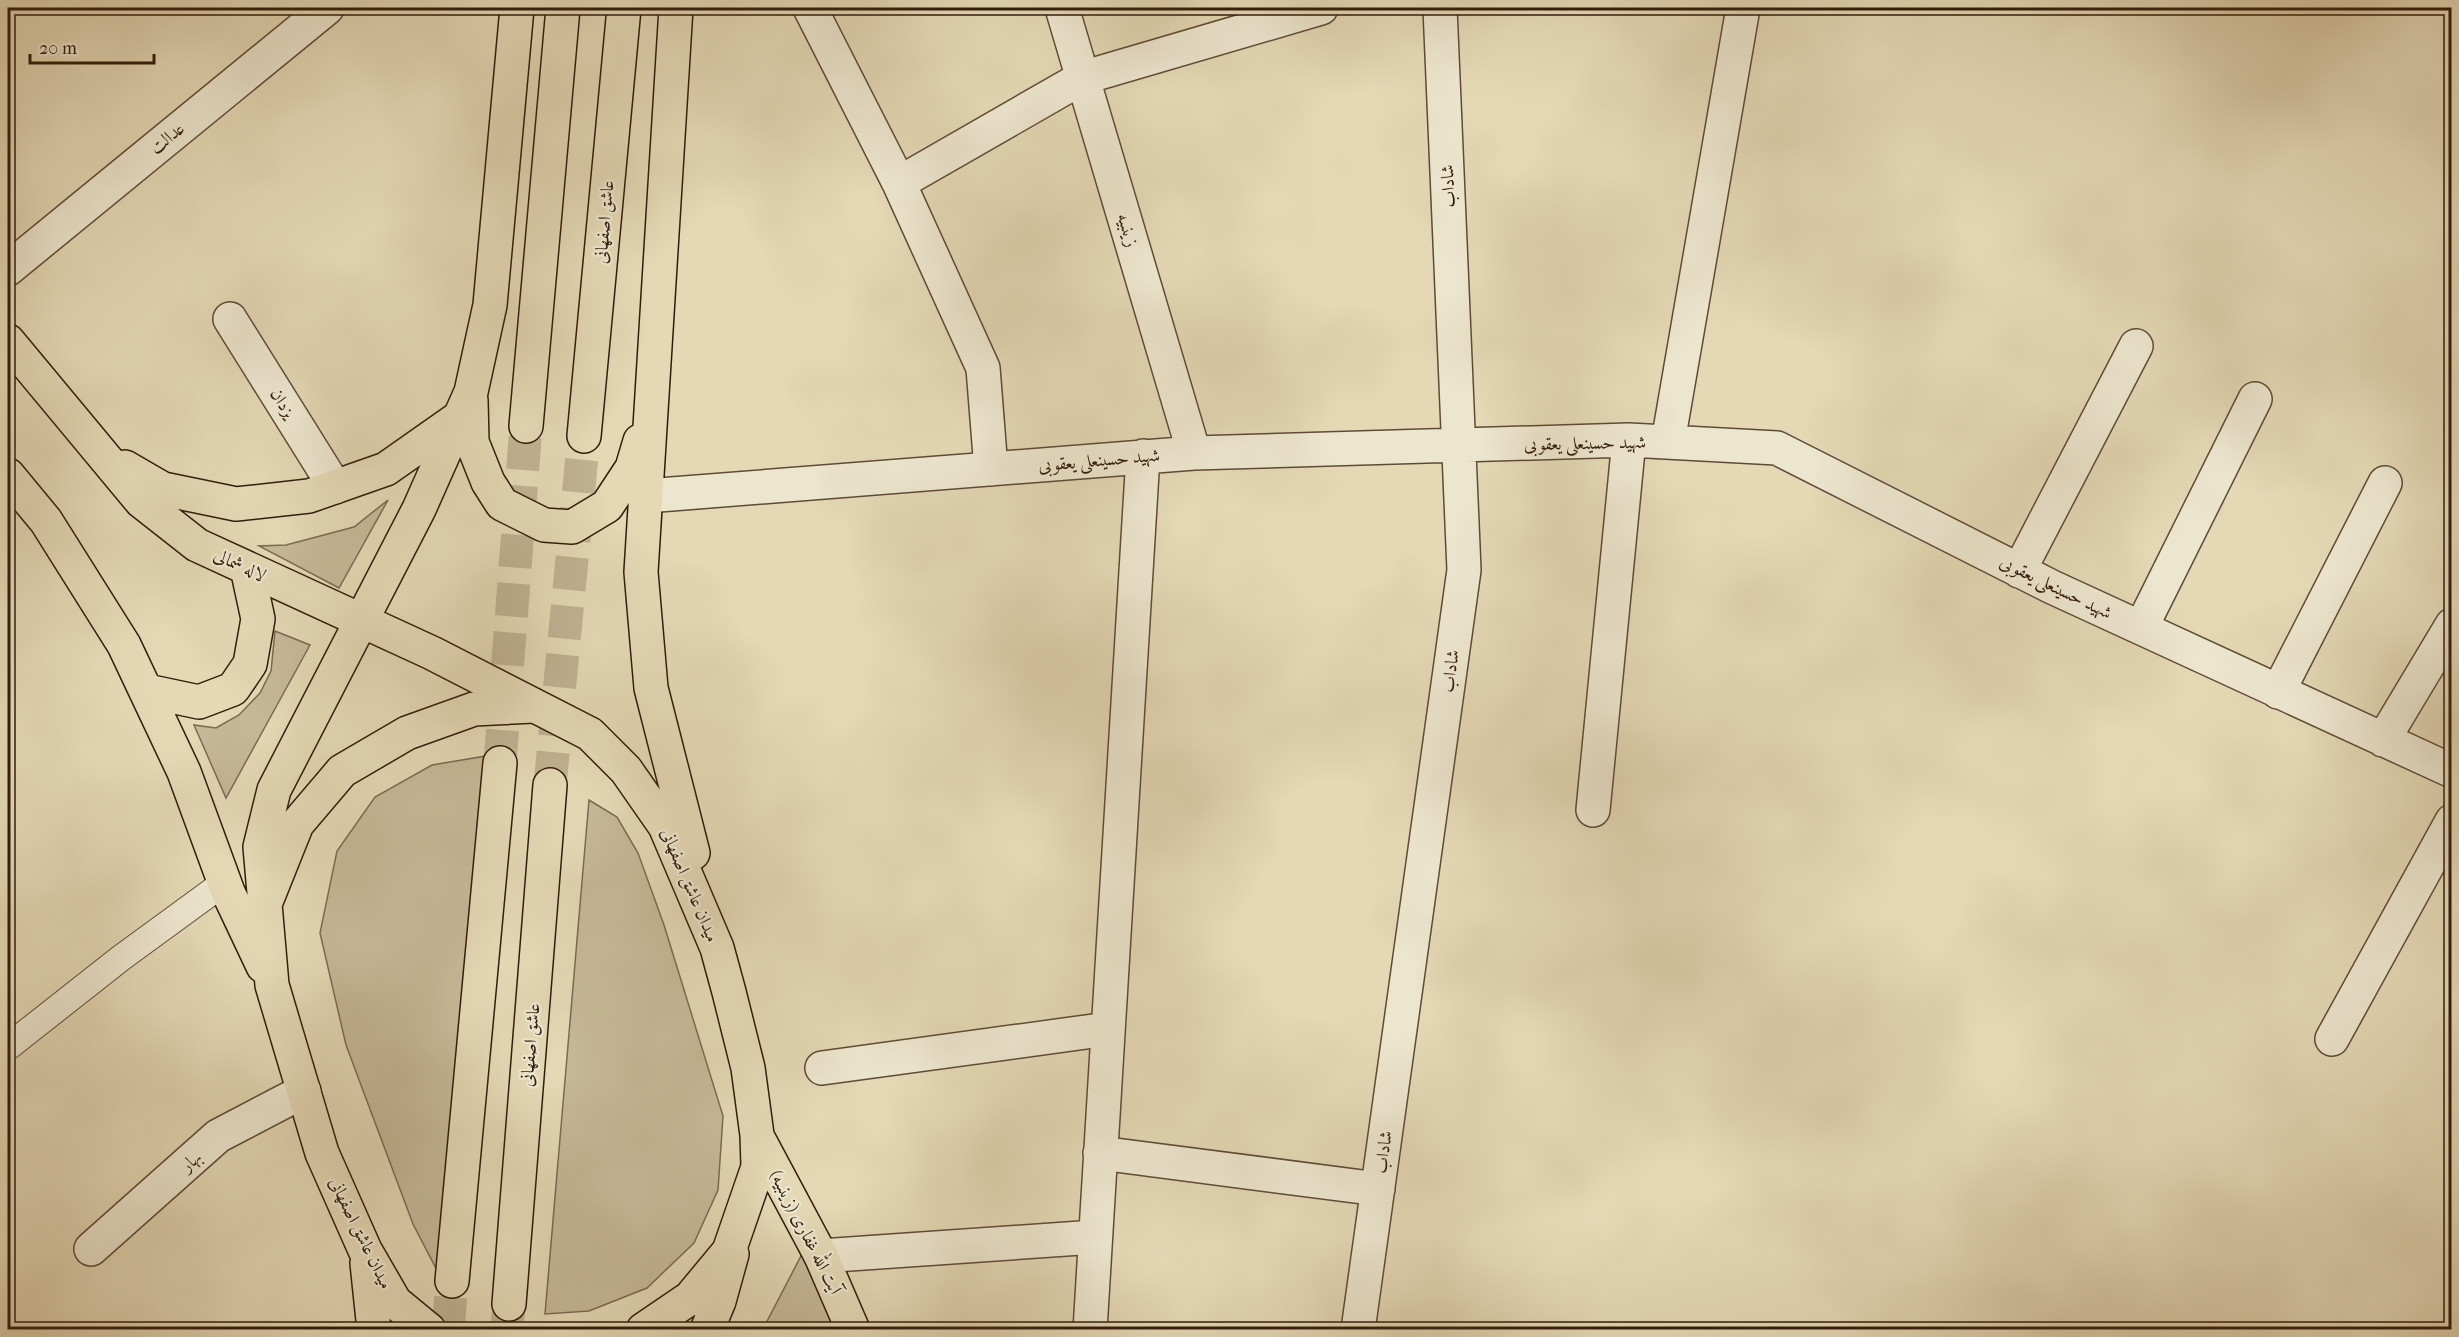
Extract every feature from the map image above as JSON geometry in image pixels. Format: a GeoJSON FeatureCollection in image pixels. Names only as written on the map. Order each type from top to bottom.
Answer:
{"type":"FeatureCollection","features":[{"type":"Feature","properties":{"kind":"main road"},"geometry":{"type":"LineString","coordinates":[[265,904],[260,847],[274,790],[419,509],[465,404],[490,305],[517,8]]}},
{"type":"Feature","properties":{"kind":"main road"},"geometry":{"type":"LineString","coordinates":[[526,426],[563,8]]}},
{"type":"Feature","properties":{"kind":"main road","name":"عاشق اصفهانی"},"geometry":{"type":"LineString","coordinates":[[584,436],[624,8]]}},
{"type":"Feature","properties":{"kind":"main road"},"geometry":{"type":"LineString","coordinates":[[676,8],[641,572],[651,688],[717,948]]}},
{"type":"Feature","properties":{"kind":"main road","name":"لاله شمالی"},"geometry":{"type":"LineString","coordinates":[[8,341],[141,501],[197,544],[360,620],[535,706]]}},
{"type":"Feature","properties":{"kind":"main road"},"geometry":{"type":"LineString","coordinates":[[465,404],[472,442],[488,482],[502,504],[544,525],[572,527],[608,506],[632,468],[652,401]]}},
{"type":"Feature","properties":{"kind":"main road"},"geometry":{"type":"LineString","coordinates":[[102,453],[163,489],[236,504],[309,496],[386,469],[465,404]]}},
{"type":"Feature","properties":{"kind":"main road"},"geometry":{"type":"LineString","coordinates":[[8,475],[46,521],[124,645],[184,772],[225,882],[272,985]]}},
{"type":"Feature","properties":{"kind":"main road"},"geometry":{"type":"LineString","coordinates":[[147,691],[199,702],[233,688],[250,664],[258,619],[247,568]]}},
{"type":"Feature","properties":{"kind":"main road","name":"میدان عاشق اصفهانی"},"geometry":{"type":"LineString","coordinates":[[429,1329],[395,1302],[366,1250],[322,1153],[272,985],[265,904],[297,824],[342,771],[407,733],[474,709],[535,706],[590,734],[626,770],[665,826],[717,948],[748,1068],[757,1135],[758,1167],[729,1251],[690,1298],[643,1329]]}},
{"type":"Feature","properties":{"kind":"main road"},"geometry":{"type":"LineString","coordinates":[[452,1281],[500,764]]}},
{"type":"Feature","properties":{"kind":"main road","name":"عاشق اصفهانی"},"geometry":{"type":"LineString","coordinates":[[509,1304],[550,785]]}},
{"type":"Feature","properties":{"kind":"main road","name":"آیت الله غفاری (زینبیه)"},"geometry":{"type":"LineString","coordinates":[[757,1135],[820,1256],[853,1329]]}},
{"type":"Feature","properties":{"kind":"main road"},"geometry":{"type":"LineString","coordinates":[[707,1329],[719,1301],[740,1223]]}},
{"type":"Feature","properties":{"kind":"main road"},"geometry":{"type":"LineString","coordinates":[[366,1250],[374,1329]]}},
{"type":"Feature","properties":{"kind":"street","name":"عدالت"},"geometry":{"type":"LineString","coordinates":[[8,269],[327,8]]}},
{"type":"Feature","properties":{"kind":"street"},"geometry":{"type":"LineString","coordinates":[[810,8],[899,183],[983,368],[991,469]]}},
{"type":"Feature","properties":{"kind":"street","name":"زینبیه"},"geometry":{"type":"LineString","coordinates":[[1062,8],[1194,453]]}},
{"type":"Feature","properties":{"kind":"street"},"geometry":{"type":"LineString","coordinates":[[899,183],[1082,78],[1320,8]]}},
{"type":"Feature","properties":{"kind":"street","name":"شاداب"},"geometry":{"type":"LineString","coordinates":[[1358,1329],[1464,570],[1440,8]]}},
{"type":"Feature","properties":{"kind":"street"},"geometry":{"type":"LineString","coordinates":[[1668,442],[1743,8]]}},
{"type":"Feature","properties":{"kind":"street","name":"یزدان"},"geometry":{"type":"LineString","coordinates":[[230,319],[335,487]]}},
{"type":"Feature","properties":{"kind":"street"},"geometry":{"type":"LineString","coordinates":[[2019,571],[2136,346]]}},
{"type":"Feature","properties":{"kind":"street"},"geometry":{"type":"LineString","coordinates":[[2141,628],[2255,399]]}},
{"type":"Feature","properties":{"kind":"street"},"geometry":{"type":"LineString","coordinates":[[1593,810],[1629,440]]}},
{"type":"Feature","properties":{"kind":"street","name":"شهید حسینعلی یعقوبی"},"geometry":{"type":"LineString","coordinates":[[646,496],[1194,453],[1460,447],[1629,440],[1777,448],[2019,571],[2451,771]]}},
{"type":"Feature","properties":{"kind":"street"},"geometry":{"type":"LineString","coordinates":[[1090,1329],[1143,456]]}},
{"type":"Feature","properties":{"kind":"street"},"geometry":{"type":"LineString","coordinates":[[2278,692],[2385,483]]}},
{"type":"Feature","properties":{"kind":"street"},"geometry":{"type":"LineString","coordinates":[[2383,740],[2451,625]]}},
{"type":"Feature","properties":{"kind":"street"},"geometry":{"type":"LineString","coordinates":[[2332,1039],[2451,821]]}},
{"type":"Feature","properties":{"kind":"street"},"geometry":{"type":"LineString","coordinates":[[822,1068],[1108,1029]]}},
{"type":"Feature","properties":{"kind":"street","name":"بهار"},"geometry":{"type":"LineString","coordinates":[[91,1250],[218,1137],[304,1091]]}},
{"type":"Feature","properties":{"kind":"street"},"geometry":{"type":"LineString","coordinates":[[1100,1153],[1378,1189]]}},
{"type":"Feature","properties":{"kind":"street"},"geometry":{"type":"LineString","coordinates":[[820,1256],[1095,1237]]}},
{"type":"Feature","properties":{"kind":"lane"},"geometry":{"type":"LineString","coordinates":[[8,1047],[121,958],[225,882]]}},
{"type":"Feature","properties":{"kind":"shaded area"},"geometry":{"type":"Polygon","coordinates":[[[388,500],[339,588],[259,546],[286,545],[354,527],[388,500]]]}},
{"type":"Feature","properties":{"kind":"shaded area"},"geometry":{"type":"Polygon","coordinates":[[[275,631],[310,645],[226,798],[194,725],[216,728],[239,715],[260,693],[271,671],[275,631]]]}},
{"type":"Feature","properties":{"kind":"shaded area"},"geometry":{"type":"Polygon","coordinates":[[[486,756],[443,1282],[413,1224],[346,1045],[320,933],[337,851],[375,797],[432,765],[486,756]]]}},
{"type":"Feature","properties":{"kind":"shaded area"},"geometry":{"type":"Polygon","coordinates":[[[589,800],[617,817],[638,853],[664,925],[723,1116],[718,1190],[694,1243],[647,1288],[589,1311],[545,1314],[589,800]]]}},
{"type":"Feature","properties":{"kind":"shaded area"},"geometry":{"type":"Polygon","coordinates":[[[802,1254],[835,1329],[763,1329],[802,1254]]]}},
{"type":"Feature","properties":{"kind":"tunnel"},"geometry":{"type":"LineString","coordinates":[[500,763],[526,426]]}},
{"type":"Feature","properties":{"kind":"tunnel"},"geometry":{"type":"LineString","coordinates":[[550,785],[584,436]]}},
{"type":"Feature","properties":{"kind":"tunnel"},"geometry":{"type":"LineString","coordinates":[[448,1330],[452,1281]]}},
{"type":"Feature","properties":{"kind":"tunnel"},"geometry":{"type":"LineString","coordinates":[[507,1330],[509,1304]]}}]}
